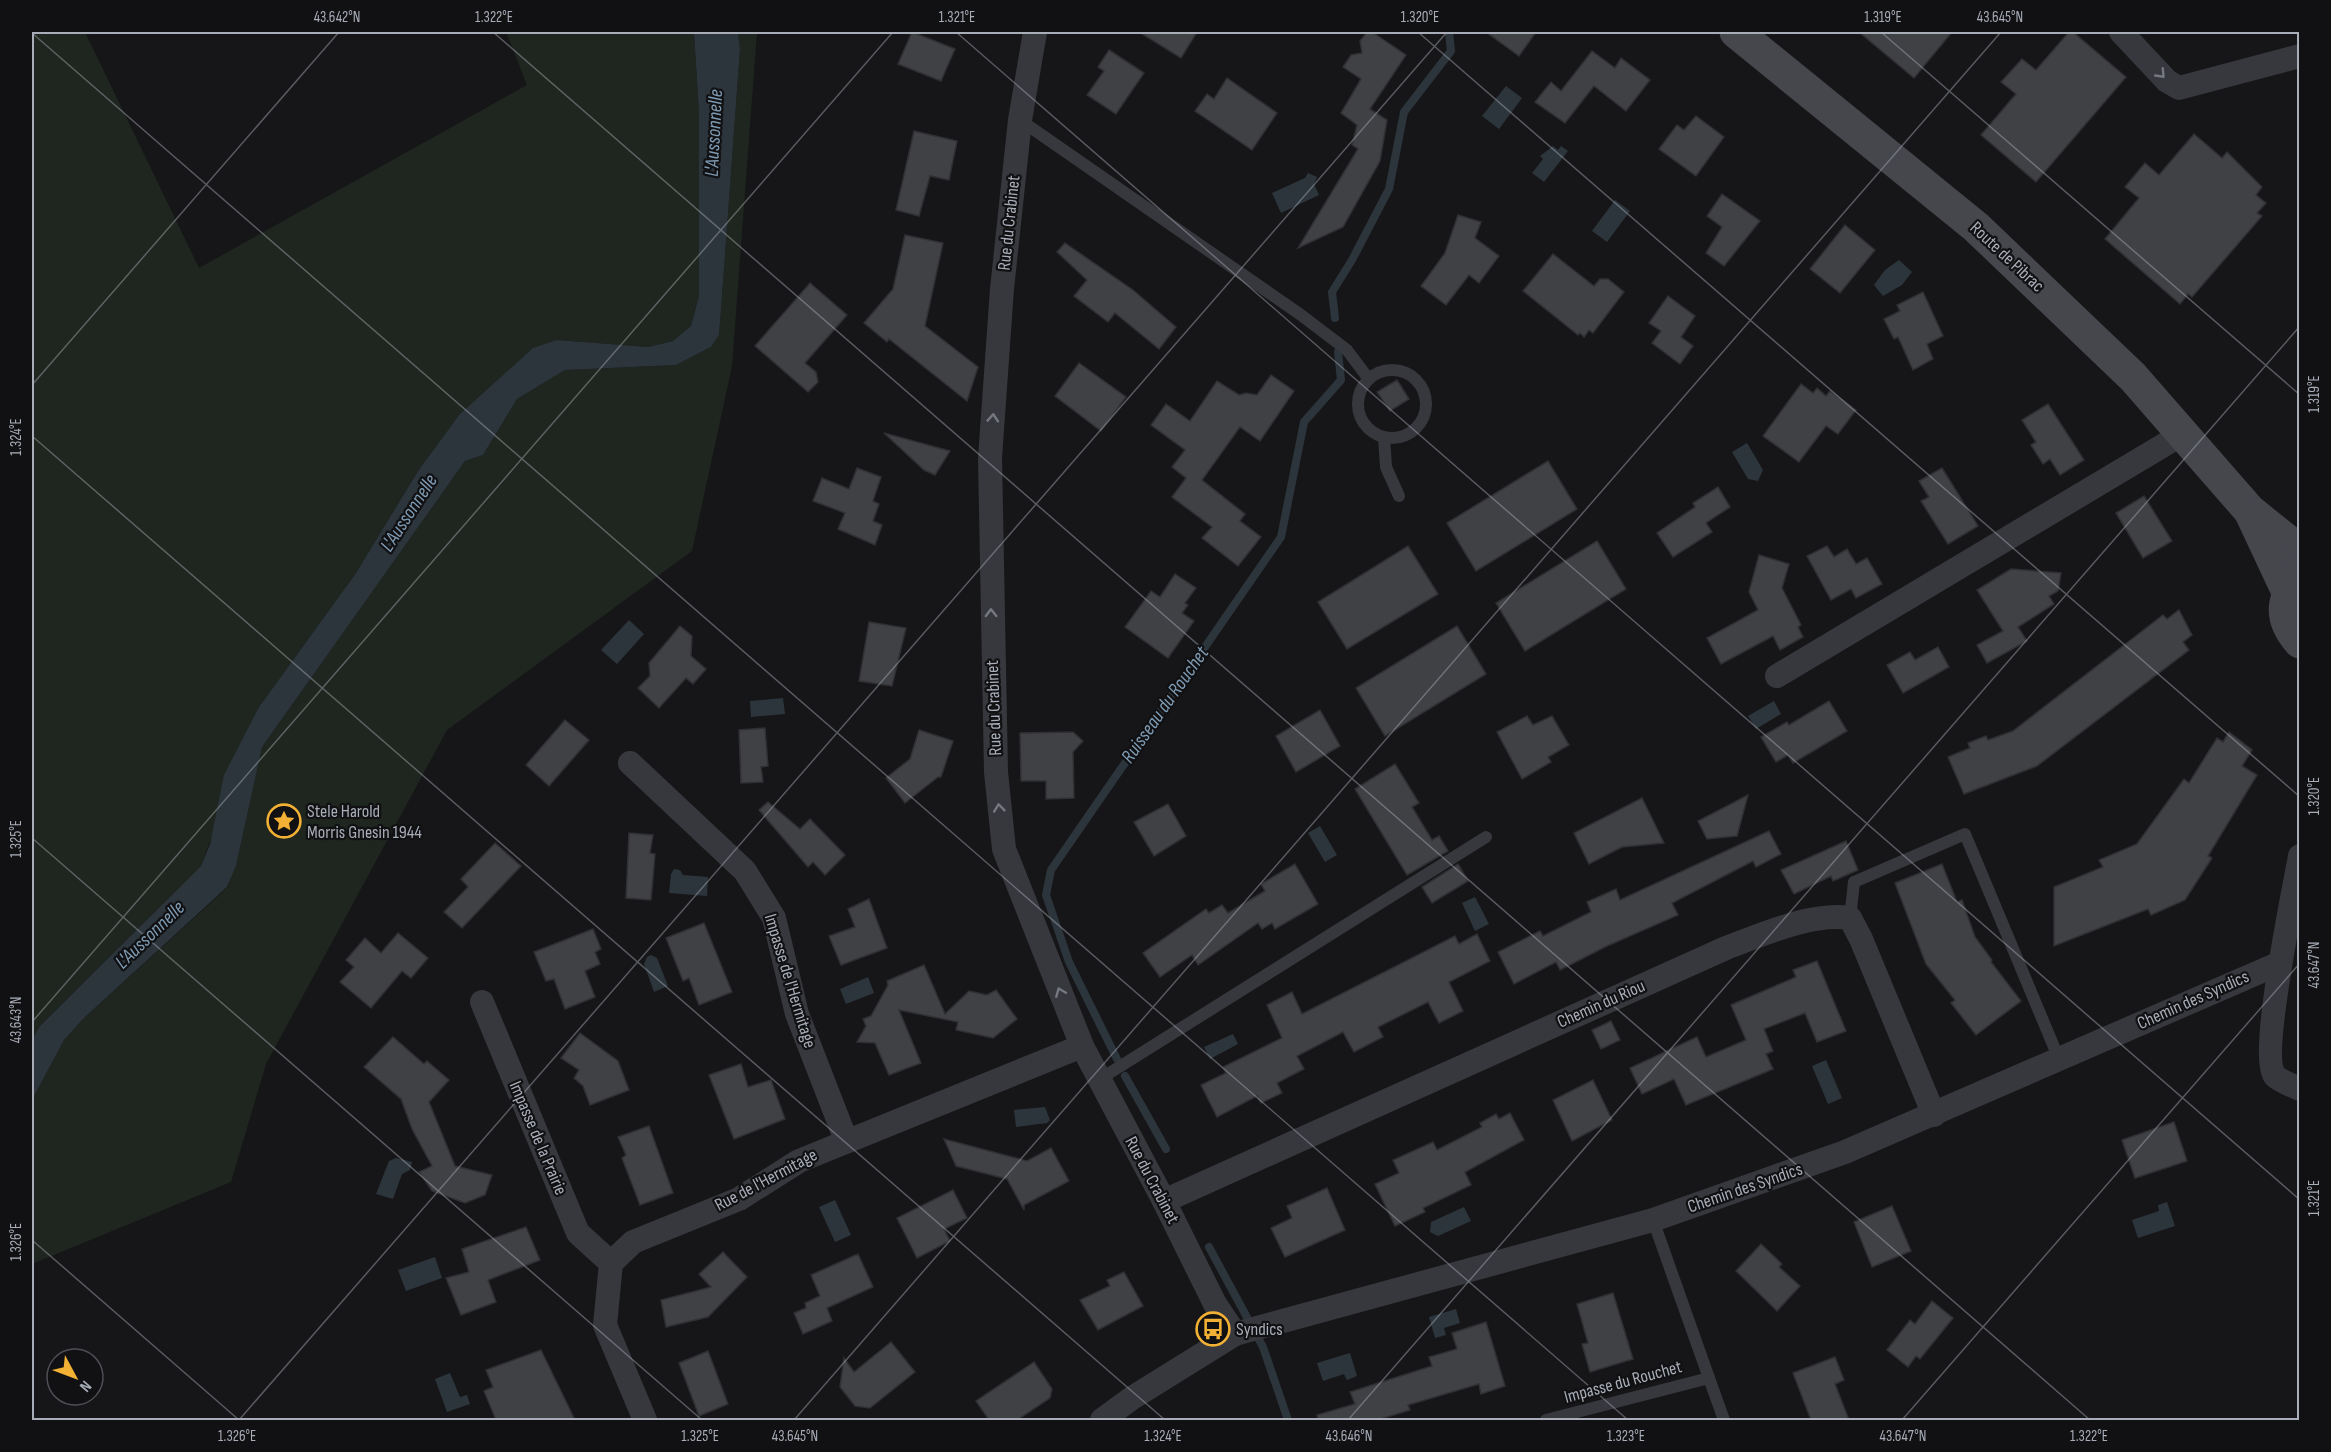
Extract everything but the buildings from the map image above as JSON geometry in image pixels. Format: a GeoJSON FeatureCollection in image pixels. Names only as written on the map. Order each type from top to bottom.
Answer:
{"type":"FeatureCollection","features":[{"type":"Feature","properties":{"kind":"main road","name":"Route de Pibrac"},"geometry":{"type":"LineString","coordinates":[[1736,32],[1976,227],[2133,377],[2250,511],[2294,583]]}},
{"type":"Feature","properties":{"kind":"main road","name":"Route de Pibrac"},"geometry":{"type":"LineString","coordinates":[[2250,511],[2300,550]]}},
{"type":"Feature","properties":{"kind":"main road"},"geometry":{"type":"LineString","coordinates":[[2294,583],[2284,611],[2297,641]]}},
{"type":"Feature","properties":{"kind":"street","name":"Rue du Crabinet"},"geometry":{"type":"LineString","coordinates":[[1035,32],[1020,120],[1002,289],[990,458],[996,772],[1004,849],[1082,1046],[1164,1201],[1215,1304],[1247,1331]]}},
{"type":"Feature","properties":{"kind":"street"},"geometry":{"type":"LineString","coordinates":[[2121,32],[2167,81],[2179,88],[2300,56]]}},
{"type":"Feature","properties":{"kind":"street"},"geometry":{"type":"LineString","coordinates":[[1777,676],[2184,433]]}},
{"type":"Feature","properties":{"kind":"street","name":"Impasse de l'Hermitage"},"geometry":{"type":"LineString","coordinates":[[630,764],[745,871],[774,918],[796,1014],[846,1140]]}},
{"type":"Feature","properties":{"kind":"street"},"geometry":{"type":"LineString","coordinates":[[2300,856],[2280,963],[2269,1060],[2276,1076],[2300,1089]]}},
{"type":"Feature","properties":{"kind":"street","name":"Chemin du Riou"},"geometry":{"type":"LineString","coordinates":[[1164,1201],[1725,948],[1775,930],[1839,916],[1850,918]]}},
{"type":"Feature","properties":{"kind":"street"},"geometry":{"type":"LineString","coordinates":[[1850,918],[1862,939],[1934,1115]]}},
{"type":"Feature","properties":{"kind":"street","name":"Chemin des Syndics"},"geometry":{"type":"LineString","coordinates":[[1102,1420],[1132,1398],[1247,1331],[1653,1220],[1845,1152],[2280,963]]}},
{"type":"Feature","properties":{"kind":"street","name":"Impasse de la Prairie"},"geometry":{"type":"LineString","coordinates":[[482,1002],[578,1233],[610,1263]]}},
{"type":"Feature","properties":{"kind":"street","name":"Rue de l'Hermitage"},"geometry":{"type":"LineString","coordinates":[[610,1263],[633,1242],[739,1198],[799,1161],[1082,1046]]}},
{"type":"Feature","properties":{"kind":"street"},"geometry":{"type":"LineString","coordinates":[[610,1263],[605,1325],[645,1420]]}},
{"type":"Feature","properties":{"kind":"lane"},"geometry":{"type":"LineString","coordinates":[[1020,120],[1301,315],[1347,350],[1368,378]]}},
{"type":"Feature","properties":{"kind":"lane"},"geometry":{"type":"LineString","coordinates":[[1384,370],[1406,372],[1422,387],[1426,397],[1423,419],[1416,428],[1395,438],[1384,437],[1365,425],[1359,415],[1359,392],[1368,378],[1384,370]]}},
{"type":"Feature","properties":{"kind":"lane"},"geometry":{"type":"LineString","coordinates":[[1384,437],[1386,467],[1399,496]]}},
{"type":"Feature","properties":{"kind":"lane"},"geometry":{"type":"LineString","coordinates":[[1850,918],[1854,882],[1965,834],[2059,1059]]}},
{"type":"Feature","properties":{"kind":"lane"},"geometry":{"type":"LineString","coordinates":[[1100,1079],[1486,837]]}},
{"type":"Feature","properties":{"kind":"lane","name":"Impasse du Rouchet"},"geometry":{"type":"LineString","coordinates":[[1653,1220],[1724,1420]]}},
{"type":"Feature","properties":{"kind":"lane","name":"Impasse du Rouchet"},"geometry":{"type":"LineString","coordinates":[[1546,1420],[1709,1378]]}},
{"type":"Feature","properties":{"kind":"shaded area"},"geometry":{"type":"Polygon","coordinates":[[[32,32],[85,32],[199,268],[527,85],[506,32],[694,32],[699,114],[699,296],[691,326],[673,341],[648,347],[557,340],[459,415],[418,471],[356,573],[259,707],[201,866],[40,1026],[32,1039],[32,32]]]}},
{"type":"Feature","properties":{"kind":"shaded area"},"geometry":{"type":"Polygon","coordinates":[[[738,32],[757,32],[732,366],[692,551],[447,730],[266,1064],[231,1182],[32,1264],[32,1100],[64,1040],[84,1018],[227,888],[236,866],[262,747],[465,461],[483,455],[517,399],[565,370],[676,365],[711,347],[719,335],[740,49],[738,32]]]}},
{"type":"Feature","properties":{"kind":"water","name":"L'Aussonnelle"},"geometry":{"type":"Polygon","coordinates":[[[694,32],[738,32],[740,49],[719,335],[711,347],[676,365],[565,370],[517,399],[483,455],[465,461],[262,747],[236,866],[227,887],[84,1018],[64,1040],[32,1100],[32,1039],[40,1026],[201,866],[210,844],[224,775],[259,707],[356,573],[418,471],[459,415],[533,348],[557,340],[648,347],[673,341],[691,326],[699,296],[699,114],[694,32]]]}},
{"type":"Feature","properties":{"kind":"water"},"geometry":{"type":"Polygon","coordinates":[[[1506,86],[1522,98],[1499,129],[1482,116],[1506,86]]]}},
{"type":"Feature","properties":{"kind":"water"},"geometry":{"type":"Polygon","coordinates":[[[1553,146],[1558,150],[1561,146],[1568,151],[1544,182],[1532,173],[1543,159],[1540,156],[1553,146]]]}},
{"type":"Feature","properties":{"kind":"water"},"geometry":{"type":"Polygon","coordinates":[[[1308,173],[1317,177],[1314,184],[1319,195],[1281,213],[1272,193],[1305,178],[1308,173]]]}},
{"type":"Feature","properties":{"kind":"water"},"geometry":{"type":"Polygon","coordinates":[[[1615,200],[1630,211],[1607,242],[1592,231],[1615,200]]]}},
{"type":"Feature","properties":{"kind":"water"},"geometry":{"type":"Polygon","coordinates":[[[1899,260],[1912,272],[1902,285],[1883,296],[1874,285],[1885,270],[1899,260]]]}},
{"type":"Feature","properties":{"kind":"water"},"geometry":{"type":"Polygon","coordinates":[[[1747,443],[1763,470],[1758,481],[1748,479],[1732,452],[1747,443]]]}},
{"type":"Feature","properties":{"kind":"water"},"geometry":{"type":"Polygon","coordinates":[[[629,620],[644,634],[617,664],[601,650],[629,620]]]}},
{"type":"Feature","properties":{"kind":"water"},"geometry":{"type":"Polygon","coordinates":[[[783,698],[785,714],[751,717],[750,701],[783,698]]]}},
{"type":"Feature","properties":{"kind":"water"},"geometry":{"type":"Polygon","coordinates":[[[1774,701],[1781,714],[1756,729],[1748,716],[1774,701]]]}},
{"type":"Feature","properties":{"kind":"water"},"geometry":{"type":"Polygon","coordinates":[[[1320,826],[1337,855],[1325,862],[1308,833],[1320,826]]]}},
{"type":"Feature","properties":{"kind":"water"},"geometry":{"type":"Polygon","coordinates":[[[674,869],[680,870],[683,875],[708,877],[707,896],[669,893],[671,874],[674,869]]]}},
{"type":"Feature","properties":{"kind":"water"},"geometry":{"type":"Polygon","coordinates":[[[1475,897],[1489,924],[1475,931],[1462,903],[1475,897]]]}},
{"type":"Feature","properties":{"kind":"water"},"geometry":{"type":"Polygon","coordinates":[[[651,955],[657,958],[668,986],[654,992],[644,964],[647,957],[651,955]]]}},
{"type":"Feature","properties":{"kind":"water"},"geometry":{"type":"Polygon","coordinates":[[[868,977],[874,993],[846,1004],[840,989],[868,977]]]}},
{"type":"Feature","properties":{"kind":"water"},"geometry":{"type":"Polygon","coordinates":[[[1233,1034],[1238,1044],[1210,1059],[1204,1047],[1233,1034]]]}},
{"type":"Feature","properties":{"kind":"water"},"geometry":{"type":"Polygon","coordinates":[[[1826,1060],[1842,1098],[1828,1104],[1812,1066],[1826,1060]]]}},
{"type":"Feature","properties":{"kind":"water"},"geometry":{"type":"Polygon","coordinates":[[[1045,1107],[1050,1120],[1047,1123],[1016,1127],[1014,1110],[1045,1107]]]}},
{"type":"Feature","properties":{"kind":"water"},"geometry":{"type":"Polygon","coordinates":[[[396,1158],[412,1162],[410,1170],[402,1174],[393,1199],[376,1194],[389,1161],[396,1158]]]}},
{"type":"Feature","properties":{"kind":"water"},"geometry":{"type":"Polygon","coordinates":[[[835,1200],[851,1235],[835,1242],[819,1207],[835,1200]]]}},
{"type":"Feature","properties":{"kind":"water"},"geometry":{"type":"Polygon","coordinates":[[[2167,1202],[2175,1226],[2138,1238],[2132,1220],[2159,1211],[2158,1205],[2167,1202]]]}},
{"type":"Feature","properties":{"kind":"water"},"geometry":{"type":"Polygon","coordinates":[[[1464,1207],[1471,1221],[1438,1236],[1430,1232],[1431,1222],[1464,1207]]]}},
{"type":"Feature","properties":{"kind":"water"},"geometry":{"type":"Polygon","coordinates":[[[435,1257],[442,1278],[406,1291],[398,1270],[435,1257]]]}},
{"type":"Feature","properties":{"kind":"water"},"geometry":{"type":"Polygon","coordinates":[[[1456,1309],[1460,1323],[1444,1328],[1446,1335],[1435,1338],[1429,1317],[1456,1309]]]}},
{"type":"Feature","properties":{"kind":"water"},"geometry":{"type":"Polygon","coordinates":[[[1350,1353],[1357,1376],[1347,1380],[1344,1374],[1323,1381],[1317,1363],[1350,1353]]]}},
{"type":"Feature","properties":{"kind":"water"},"geometry":{"type":"Polygon","coordinates":[[[450,1373],[460,1397],[467,1395],[470,1404],[447,1412],[435,1379],[450,1373]]]}},
{"type":"Feature","properties":{"kind":"waterway","name":"Ruisseau du Rouchet"},"geometry":{"type":"LineString","coordinates":[[1335,318],[1332,292],[1352,260],[1389,189],[1404,112],[1451,51],[1449,32]]}},
{"type":"Feature","properties":{"kind":"waterway","name":"Ruisseau du Rouchet"},"geometry":{"type":"LineString","coordinates":[[1117,1059],[1069,962],[1046,895],[1051,870],[1281,537],[1304,422],[1341,380],[1338,352]]}},
{"type":"Feature","properties":{"kind":"waterway","name":"Ruisseau du Rouchet"},"geometry":{"type":"LineString","coordinates":[[1125,1076],[1166,1149]]}},
{"type":"Feature","properties":{"kind":"waterway","name":"Ruisseau du Rouchet"},"geometry":{"type":"LineString","coordinates":[[1209,1247],[1263,1347],[1288,1420]]}},
{"type":"Feature","properties":{"kind":"place","name":"Stele Harold Morris Gnesin 1944"},"geometry":{"type":"Point","coordinates":[284,821]}},
{"type":"Feature","properties":{"kind":"place","name":"Syndics"},"geometry":{"type":"Point","coordinates":[1213,1329]}}]}
